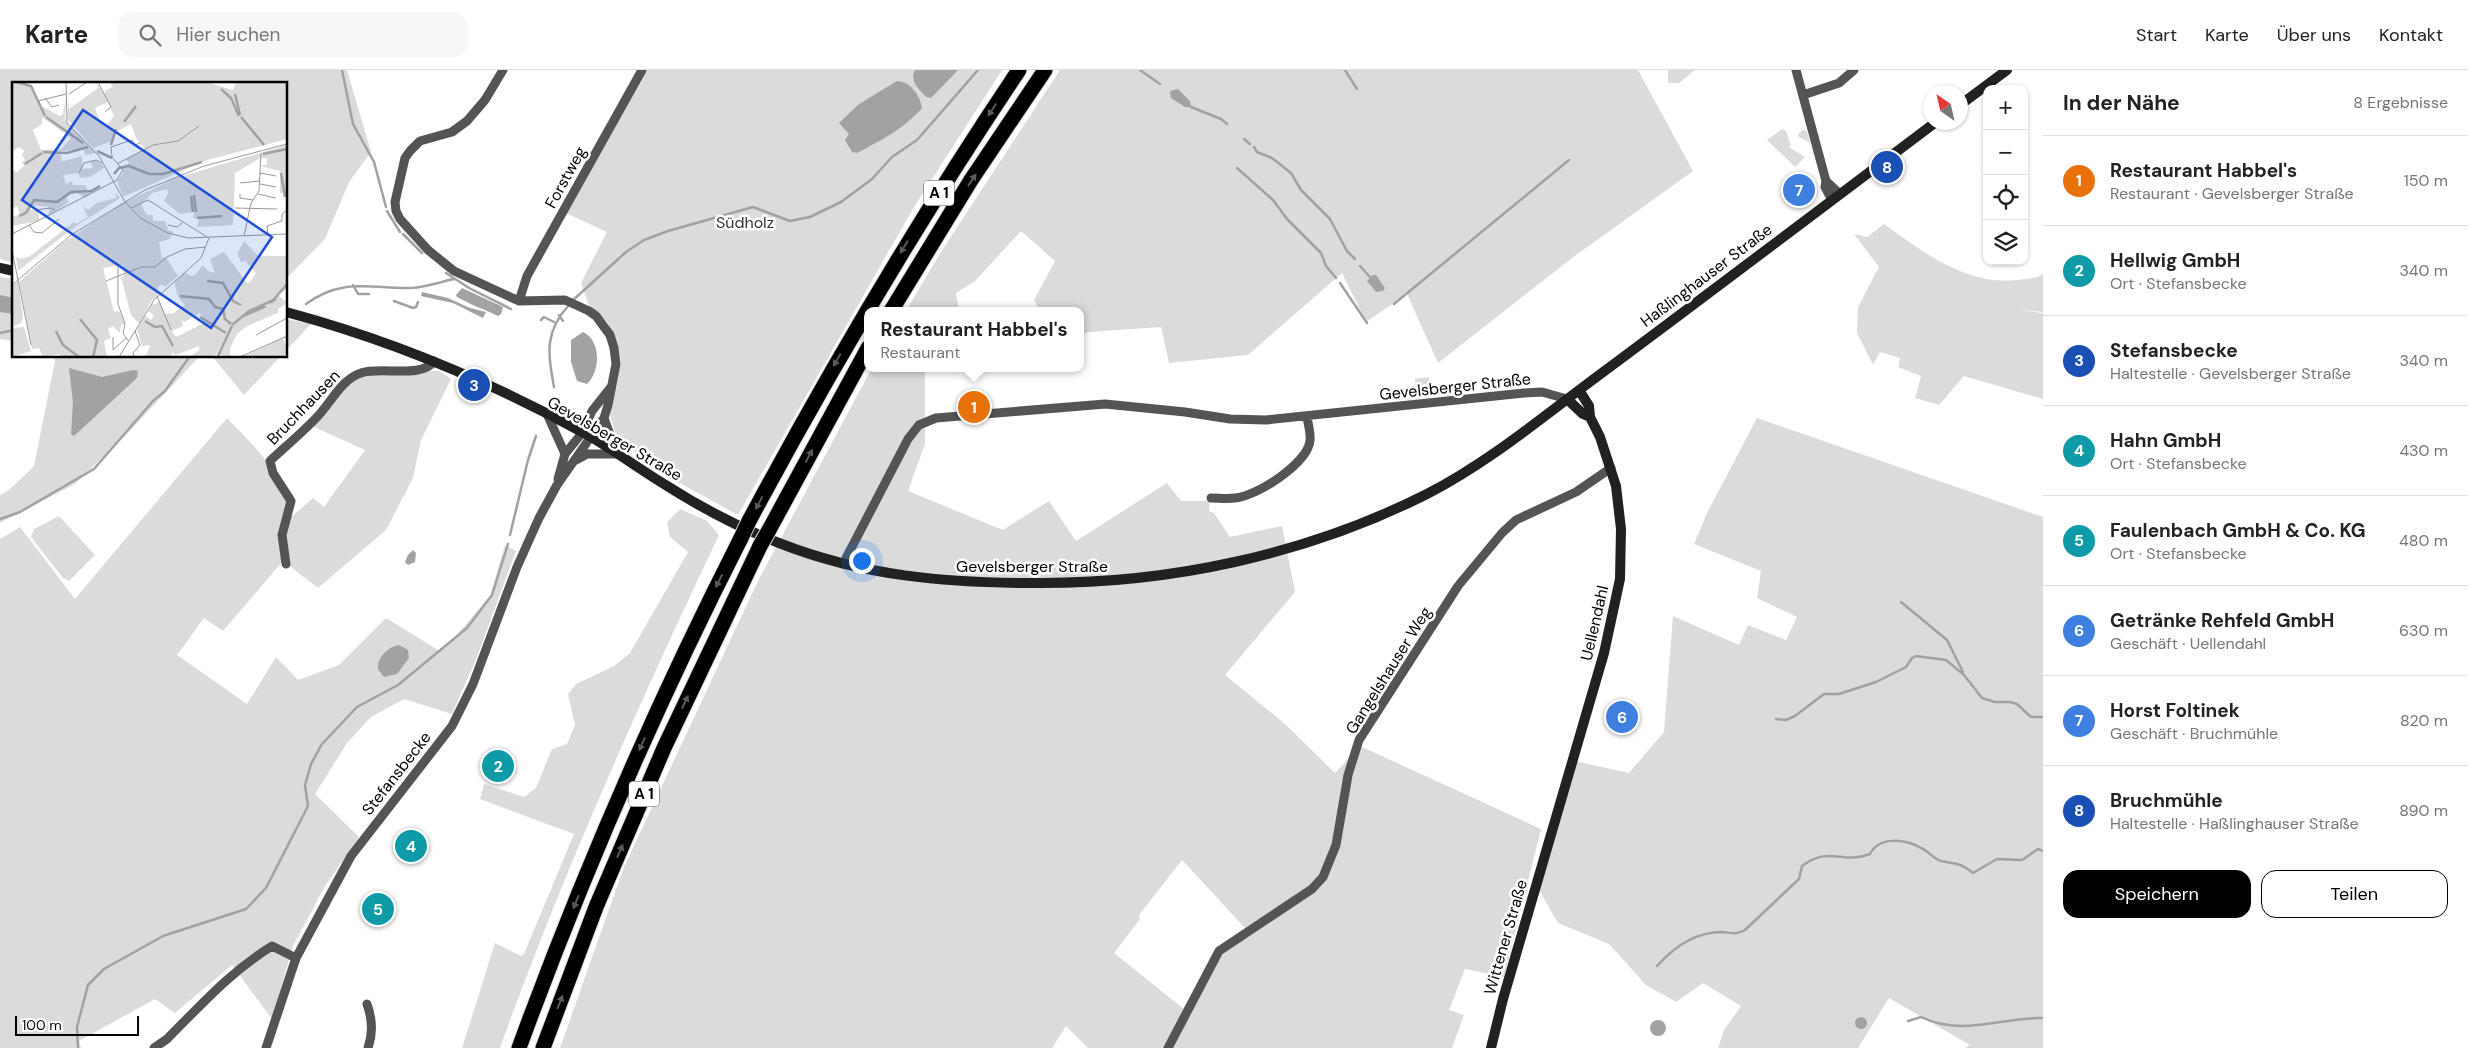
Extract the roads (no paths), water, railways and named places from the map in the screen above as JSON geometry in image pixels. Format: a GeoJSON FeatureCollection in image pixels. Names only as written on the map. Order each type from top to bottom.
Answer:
{"type":"FeatureCollection","features":[{"type":"Feature","properties":{"kind":"highway","name":"A 1"},"geometry":{"type":"LineString","coordinates":[[869,307],[1019,70]]}},
{"type":"Feature","properties":{"kind":"highway","name":"A 1"},"geometry":{"type":"LineString","coordinates":[[893,307],[972,180],[1045,70]]}},
{"type":"Feature","properties":{"kind":"highway","name":"A 1"},"geometry":{"type":"LineString","coordinates":[[519,1048],[549,967],[620,793],[684,650],[749,521],[817,395],[864,315]]}},
{"type":"Feature","properties":{"kind":"highway","name":"A 1"},"geometry":{"type":"LineString","coordinates":[[543,1048],[596,907],[660,757],[760,546],[864,355]]}},
{"type":"Feature","properties":{"kind":"main road"},"geometry":{"type":"LineString","coordinates":[[1968,99],[2004,71]]}},
{"type":"Feature","properties":{"kind":"main road","name":"Haßlinghauser Straße"},"geometry":{"type":"LineString","coordinates":[[1567,399],[1925,130]]}},
{"type":"Feature","properties":{"kind":"main road","name":"Gevelsberger Straße"},"geometry":{"type":"LineString","coordinates":[[288,313],[353,330],[434,361],[547,414],[586,435],[669,488],[738,524],[784,545],[843,564],[937,581],[1088,584],[1181,572],[1252,559],[1377,517],[1426,494],[1469,469],[1567,399]]}},
{"type":"Feature","properties":{"kind":"main road","name":"Uellendahl"},"geometry":{"type":"LineString","coordinates":[[1550,835],[1604,653],[1620,579],[1621,529],[1619,504],[1611,468],[1590,417],[1589,406],[1579,390]]}},
{"type":"Feature","properties":{"kind":"main road"},"geometry":{"type":"LineString","coordinates":[[1567,399],[1583,414],[1590,417]]}},
{"type":"Feature","properties":{"kind":"main road","name":"Wittener Straße"},"geometry":{"type":"LineString","coordinates":[[1492,1048],[1503,999],[1550,835]]}},
{"type":"Feature","properties":{"kind":"street"},"geometry":{"type":"LineString","coordinates":[[503,70],[485,100],[467,121],[452,132],[420,140],[410,150],[399,184],[396,211],[400,219],[428,250],[454,271],[519,301],[565,300],[576,304],[596,316],[610,335],[616,364],[604,418],[617,454],[587,454],[576,460]]}},
{"type":"Feature","properties":{"kind":"street","name":"Forstweg"},"geometry":{"type":"LineString","coordinates":[[519,301],[527,276],[642,70]]}},
{"type":"Feature","properties":{"kind":"street"},"geometry":{"type":"LineString","coordinates":[[1796,70],[1826,181],[1836,197]]}},
{"type":"Feature","properties":{"kind":"street"},"geometry":{"type":"LineString","coordinates":[[1803,95],[1838,83],[1854,70]]}},
{"type":"Feature","properties":{"kind":"street","name":"Bruchhausen"},"geometry":{"type":"LineString","coordinates":[[286,564],[282,535],[291,500],[273,473],[270,461],[318,416],[349,379],[361,373],[376,370],[420,370],[431,365],[434,361]]}},
{"type":"Feature","properties":{"kind":"street"},"geometry":{"type":"LineString","coordinates":[[586,435],[592,411],[611,387]]}},
{"type":"Feature","properties":{"kind":"street","name":"Gevelsberger Straße"},"geometry":{"type":"LineString","coordinates":[[843,564],[908,439],[919,425],[936,418],[1106,404],[1185,412],[1230,420],[1266,420],[1524,393],[1542,392],[1567,399]]}},
{"type":"Feature","properties":{"kind":"street"},"geometry":{"type":"LineString","coordinates":[[547,414],[566,454]]}},
{"type":"Feature","properties":{"kind":"street"},"geometry":{"type":"LineString","coordinates":[[1211,498],[1236,498],[1248,495],[1263,488],[1290,468],[1303,455],[1310,441],[1307,417]]}},
{"type":"Feature","properties":{"kind":"street"},"geometry":{"type":"LineString","coordinates":[[586,435],[604,418]]}},
{"type":"Feature","properties":{"kind":"street","name":"Stefansbecke"},"geometry":{"type":"LineString","coordinates":[[557,485],[566,454],[586,435]]}},
{"type":"Feature","properties":{"kind":"street","name":"Stefansbecke"},"geometry":{"type":"LineString","coordinates":[[266,1048],[296,958],[351,856],[452,726],[477,675],[524,550],[557,485],[576,460],[586,435]]}},
{"type":"Feature","properties":{"kind":"street","name":"Gangelshauser Weg"},"geometry":{"type":"LineString","coordinates":[[1168,1048],[1219,951],[1306,894],[1323,877],[1336,845],[1348,775],[1360,740],[1458,586],[1492,545],[1516,520],[1584,488],[1611,468]]}},
{"type":"Feature","properties":{"kind":"street"},"geometry":{"type":"LineString","coordinates":[[154,1048],[167,1039],[235,970],[252,958],[272,946],[296,958]]}},
{"type":"Feature","properties":{"kind":"street"},"geometry":{"type":"LineString","coordinates":[[367,1004],[371,1020],[371,1039],[368,1048]]}},
{"type":"Feature","properties":{"kind":"waterway"},"geometry":{"type":"LineString","coordinates":[[342,70],[353,124],[374,162],[386,207]]}},
{"type":"Feature","properties":{"kind":"waterway","name":"Stefansbecke"},"geometry":{"type":"LineString","coordinates":[[572,301],[626,252],[644,240],[668,231],[753,207],[790,221],[810,217],[841,202],[872,179],[892,157],[917,140],[978,70]]}},
{"type":"Feature","properties":{"kind":"waterway"},"geometry":{"type":"LineString","coordinates":[[1140,70],[1160,84]]}},
{"type":"Feature","properties":{"kind":"waterway"},"geometry":{"type":"LineString","coordinates":[[1345,70],[1357,89]]}},
{"type":"Feature","properties":{"kind":"waterway"},"geometry":{"type":"LineString","coordinates":[[1191,107],[1221,119],[1227,124]]}},
{"type":"Feature","properties":{"kind":"waterway"},"geometry":{"type":"LineString","coordinates":[[1244,139],[1250,144]]}},
{"type":"Feature","properties":{"kind":"waterway"},"geometry":{"type":"LineString","coordinates":[[1254,147],[1257,152],[1272,158],[1291,173],[1301,190],[1330,219],[1347,251],[1355,259]]}},
{"type":"Feature","properties":{"kind":"waterway"},"geometry":{"type":"LineString","coordinates":[[1394,304],[1569,160]]}},
{"type":"Feature","properties":{"kind":"waterway"},"geometry":{"type":"LineString","coordinates":[[1237,168],[1273,200],[1287,219],[1321,253],[1326,266],[1336,278]]}},
{"type":"Feature","properties":{"kind":"waterway"},"geometry":{"type":"LineString","coordinates":[[387,211],[400,232]]}},
{"type":"Feature","properties":{"kind":"waterway"},"geometry":{"type":"LineString","coordinates":[[403,234],[422,253]]}},
{"type":"Feature","properties":{"kind":"waterway"},"geometry":{"type":"LineString","coordinates":[[1360,266],[1370,277]]}},
{"type":"Feature","properties":{"kind":"waterway"},"geometry":{"type":"LineString","coordinates":[[446,273],[469,288],[511,309]]}},
{"type":"Feature","properties":{"kind":"waterway"},"geometry":{"type":"LineString","coordinates":[[306,304],[332,290],[345,287],[412,288],[454,279]]}},
{"type":"Feature","properties":{"kind":"waterway"},"geometry":{"type":"LineString","coordinates":[[1340,283],[1367,323]]}},
{"type":"Feature","properties":{"kind":"waterway"},"geometry":{"type":"LineString","coordinates":[[353,285],[358,294],[369,294]]}},
{"type":"Feature","properties":{"kind":"waterway"},"geometry":{"type":"LineString","coordinates":[[394,301],[413,308],[416,307],[418,302]]}},
{"type":"Feature","properties":{"kind":"waterway","name":"Stefansbecke"},"geometry":{"type":"LineString","coordinates":[[554,387],[550,364],[550,343],[555,324],[569,305]]}},
{"type":"Feature","properties":{"kind":"waterway","name":"Stefansbecke"},"geometry":{"type":"LineString","coordinates":[[559,315],[563,321]]}},
{"type":"Feature","properties":{"kind":"waterway"},"geometry":{"type":"LineString","coordinates":[[541,320],[544,317],[554,322]]}},
{"type":"Feature","properties":{"kind":"waterway"},"geometry":{"type":"LineString","coordinates":[[0,333],[12,330]]}},
{"type":"Feature","properties":{"kind":"waterway"},"geometry":{"type":"LineString","coordinates":[[0,519],[20,512],[94,469],[153,401],[165,391],[189,358]]}},
{"type":"Feature","properties":{"kind":"waterway","name":"Stefansbecke"},"geometry":{"type":"LineString","coordinates":[[510,535],[528,460],[536,436]]}},
{"type":"Feature","properties":{"kind":"waterway","name":"Stefansbecke"},"geometry":{"type":"LineString","coordinates":[[78,1048],[77,1027],[88,985],[104,969],[163,936],[246,909],[266,888],[308,806],[305,785],[311,764],[322,744],[357,707],[398,685],[467,628],[492,595],[508,544]]}},
{"type":"Feature","properties":{"kind":"waterway"},"geometry":{"type":"LineString","coordinates":[[1901,602],[1947,640],[1963,672]]}},
{"type":"Feature","properties":{"kind":"waterway"},"geometry":{"type":"LineString","coordinates":[[1776,719],[1786,720],[1795,716],[1824,694],[1839,694],[1876,682],[1906,667],[1912,658],[1916,656],[1946,660],[1964,675],[1982,698],[1995,702],[2017,704],[2031,717],[2043,717]]}},
{"type":"Feature","properties":{"kind":"waterway"},"geometry":{"type":"LineString","coordinates":[[1657,966],[1678,947],[1694,938],[1712,933],[1736,933],[1745,930],[1799,879],[1802,866],[1820,857],[1860,857],[1870,854],[1880,844],[1900,841],[1915,845],[1924,849],[1938,860],[1960,865],[1973,873],[1997,859],[2022,860],[2038,849],[2043,851]]}},
{"type":"Feature","properties":{"kind":"waterway"},"geometry":{"type":"LineString","coordinates":[[1908,1021],[1921,1017],[1936,1023],[1967,1026],[2027,1018],[2043,1018]]}},
{"type":"Feature","properties":{"kind":"place","name":"Bruchmühle"},"geometry":{"type":"Point","coordinates":[1887,167]}},
{"type":"Feature","properties":{"kind":"place","name":"Horst Foltinek"},"geometry":{"type":"Point","coordinates":[1799,190]}},
{"type":"Feature","properties":{"kind":"place","name":"Stefansbecke"},"geometry":{"type":"Point","coordinates":[474,385]}},
{"type":"Feature","properties":{"kind":"place","name":"Restaurant Habbel's"},"geometry":{"type":"Point","coordinates":[974,407]}},
{"type":"Feature","properties":{"kind":"place","name":"Getränke Rehfeld GmbH"},"geometry":{"type":"Point","coordinates":[1622,717]}},
{"type":"Feature","properties":{"kind":"place","name":"Hellwig GmbH"},"geometry":{"type":"Point","coordinates":[498,766]}},
{"type":"Feature","properties":{"kind":"place","name":"Hahn GmbH"},"geometry":{"type":"Point","coordinates":[411,846]}},
{"type":"Feature","properties":{"kind":"place","name":"Faulenbach GmbH & Co. KG"},"geometry":{"type":"Point","coordinates":[378,909]}},
{"type":"Feature","properties":{"kind":"park label","name":"Südholz"},"geometry":{"type":"Point","coordinates":[745,222]}}]}
